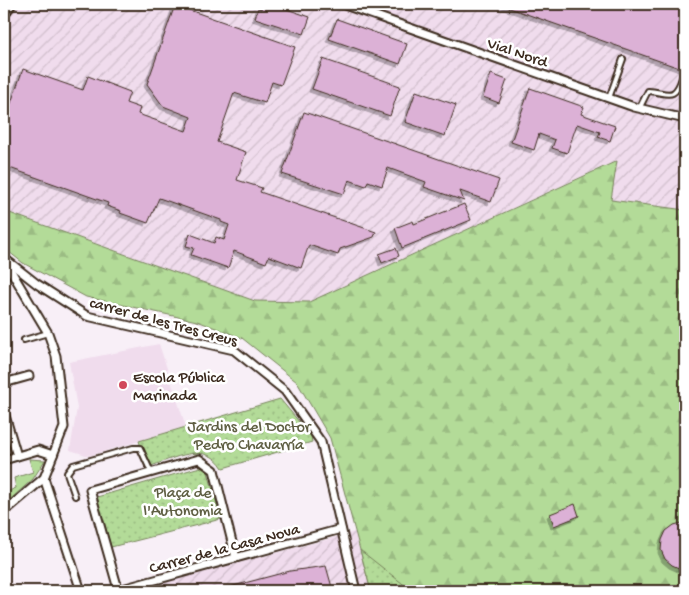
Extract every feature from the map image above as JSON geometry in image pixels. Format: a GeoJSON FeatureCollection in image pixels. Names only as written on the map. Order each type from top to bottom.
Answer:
{"type":"FeatureCollection","features":[{"type":"Feature","properties":{"kind":"street"},"geometry":{"type":"LineString","coordinates":[[4,15],[12,4]]}},
{"type":"Feature","properties":{"kind":"street","name":"Vial Nord"},"geometry":{"type":"LineString","coordinates":[[342,4],[639,109],[685,119]]}},
{"type":"Feature","properties":{"kind":"street"},"geometry":{"type":"LineString","coordinates":[[4,258],[48,333],[56,356],[64,427],[44,478],[4,512]]}},
{"type":"Feature","properties":{"kind":"street","name":"carrer de les Tres Creus"},"geometry":{"type":"LineString","coordinates":[[4,258],[37,284],[87,316],[234,350],[285,391],[321,442],[356,591]]}},
{"type":"Feature","properties":{"kind":"street"},"geometry":{"type":"LineString","coordinates":[[4,383],[29,376]]}},
{"type":"Feature","properties":{"kind":"street"},"geometry":{"type":"LineString","coordinates":[[4,412],[17,456]]}},
{"type":"Feature","properties":{"kind":"street"},"geometry":{"type":"LineString","coordinates":[[4,460],[38,450],[53,455]]}},
{"type":"Feature","properties":{"kind":"street"},"geometry":{"type":"LineString","coordinates":[[116,590],[90,490],[199,459],[214,470],[236,558]]}},
{"type":"Feature","properties":{"kind":"street"},"geometry":{"type":"LineString","coordinates":[[44,478],[81,591]]}},
{"type":"Feature","properties":{"kind":"street","name":"Carrer de la Casa Nova"},"geometry":{"type":"LineString","coordinates":[[116,590],[341,529]]}},
{"type":"Feature","properties":{"kind":"lane"},"geometry":{"type":"LineString","coordinates":[[609,98],[623,58]]}},
{"type":"Feature","properties":{"kind":"lane"},"geometry":{"type":"LineString","coordinates":[[639,109],[648,91],[663,95],[674,93],[678,89],[682,78]]}},
{"type":"Feature","properties":{"kind":"lane"},"geometry":{"type":"LineString","coordinates":[[24,340],[48,333]]}},
{"type":"Feature","properties":{"kind":"lane"},"geometry":{"type":"LineString","coordinates":[[74,496],[67,473],[73,466],[82,463],[133,448],[140,448],[151,472]]}},
{"type":"Feature","properties":{"kind":"shaded area"},"geometry":{"type":"Polygon","coordinates":[[[4,4],[685,4],[685,210],[611,200],[616,161],[309,302],[255,301],[4,211],[4,4]]]}},
{"type":"Feature","properties":{"kind":"shaded area","name":"Escola Pública Marinada"},"geometry":{"type":"Polygon","coordinates":[[[159,344],[186,427],[89,456],[70,450],[77,408],[69,362],[159,344]]]}},
{"type":"Feature","properties":{"kind":"shaded area"},"geometry":{"type":"Polygon","coordinates":[[[355,532],[371,591],[134,591],[355,532]]]}},
{"type":"Feature","properties":{"kind":"green space"},"geometry":{"type":"Polygon","coordinates":[[[617,161],[611,200],[685,210],[685,591],[371,591],[330,438],[297,382],[242,338],[197,321],[86,297],[23,263],[4,248],[4,211],[255,301],[309,302],[617,161]]]}},
{"type":"Feature","properties":{"kind":"green space","name":"Jardins del Doctor Pedro Chavarría"},"geometry":{"type":"Polygon","coordinates":[[[280,399],[311,436],[312,442],[223,468],[208,455],[198,453],[178,456],[148,467],[139,441],[280,399]]]}},
{"type":"Feature","properties":{"kind":"green space"},"geometry":{"type":"Polygon","coordinates":[[[29,459],[45,460],[33,479],[4,505],[4,493],[16,488],[14,478],[33,472],[29,459]]]}},
{"type":"Feature","properties":{"kind":"green space","name":"Plaça de l'Autonomia"},"geometry":{"type":"Polygon","coordinates":[[[200,467],[208,472],[221,519],[111,547],[97,497],[200,467]]]}},
{"type":"Feature","properties":{"kind":"green space"},"geometry":{"type":"Polygon","coordinates":[[[360,550],[412,591],[371,591],[360,550]]]}},
{"type":"Feature","properties":{"kind":"building"},"geometry":{"type":"Polygon","coordinates":[[[263,4],[272,4],[310,17],[304,34],[255,18],[258,8],[261,9],[263,4]]]}},
{"type":"Feature","properties":{"kind":"building"},"geometry":{"type":"Polygon","coordinates":[[[685,4],[685,70],[501,5],[685,4]]]}},
{"type":"Feature","properties":{"kind":"building"},"geometry":{"type":"Polygon","coordinates":[[[175,5],[295,47],[281,85],[272,82],[265,103],[234,93],[217,142],[246,152],[237,180],[262,188],[260,192],[376,232],[374,237],[340,249],[338,255],[309,245],[301,268],[269,256],[266,263],[234,251],[228,268],[191,255],[194,248],[186,246],[190,234],[214,243],[216,237],[224,240],[229,225],[221,222],[221,220],[159,198],[148,223],[120,213],[121,211],[107,206],[108,203],[4,166],[4,116],[6,117],[23,69],[83,90],[88,76],[130,92],[126,103],[140,108],[138,114],[186,131],[191,117],[163,106],[147,84],[175,5]]]}},
{"type":"Feature","properties":{"kind":"building"},"geometry":{"type":"Polygon","coordinates":[[[337,19],[407,44],[400,64],[329,39],[337,19]]]}},
{"type":"Feature","properties":{"kind":"building"},"geometry":{"type":"Polygon","coordinates":[[[323,59],[400,86],[390,116],[312,89],[323,59]]]}},
{"type":"Feature","properties":{"kind":"building"},"geometry":{"type":"Polygon","coordinates":[[[491,74],[507,80],[499,103],[483,97],[491,74]]]}},
{"type":"Feature","properties":{"kind":"building"},"geometry":{"type":"Polygon","coordinates":[[[530,88],[584,107],[581,114],[615,126],[610,141],[598,137],[600,132],[577,124],[567,153],[552,148],[555,140],[539,134],[534,150],[511,142],[530,88]]]}},
{"type":"Feature","properties":{"kind":"building"},"geometry":{"type":"Polygon","coordinates":[[[416,91],[456,105],[445,136],[405,122],[416,91]]]}},
{"type":"Feature","properties":{"kind":"building"},"geometry":{"type":"Polygon","coordinates":[[[304,112],[499,180],[491,202],[460,191],[464,201],[424,187],[426,182],[388,168],[382,186],[368,181],[366,186],[349,180],[344,194],[282,174],[304,112]]]}},
{"type":"Feature","properties":{"kind":"building"},"geometry":{"type":"Polygon","coordinates":[[[464,204],[471,220],[402,248],[395,228],[413,221],[414,224],[464,204]]]}},
{"type":"Feature","properties":{"kind":"building"},"geometry":{"type":"Polygon","coordinates":[[[396,248],[399,256],[382,263],[379,254],[396,248]]]}},
{"type":"Feature","properties":{"kind":"building"},"geometry":{"type":"Polygon","coordinates":[[[575,504],[579,516],[554,526],[550,514],[575,504]]]}},
{"type":"Feature","properties":{"kind":"building"},"geometry":{"type":"Polygon","coordinates":[[[685,522],[685,569],[681,569],[665,559],[661,550],[662,540],[666,531],[674,525],[685,522]]]}},
{"type":"Feature","properties":{"kind":"building"},"geometry":{"type":"Polygon","coordinates":[[[326,566],[333,591],[223,591],[222,589],[290,571],[326,566]]]}},
{"type":"Feature","properties":{"kind":"place","name":"Escola Pública Marinada"},"geometry":{"type":"Point","coordinates":[123,385]}}]}
